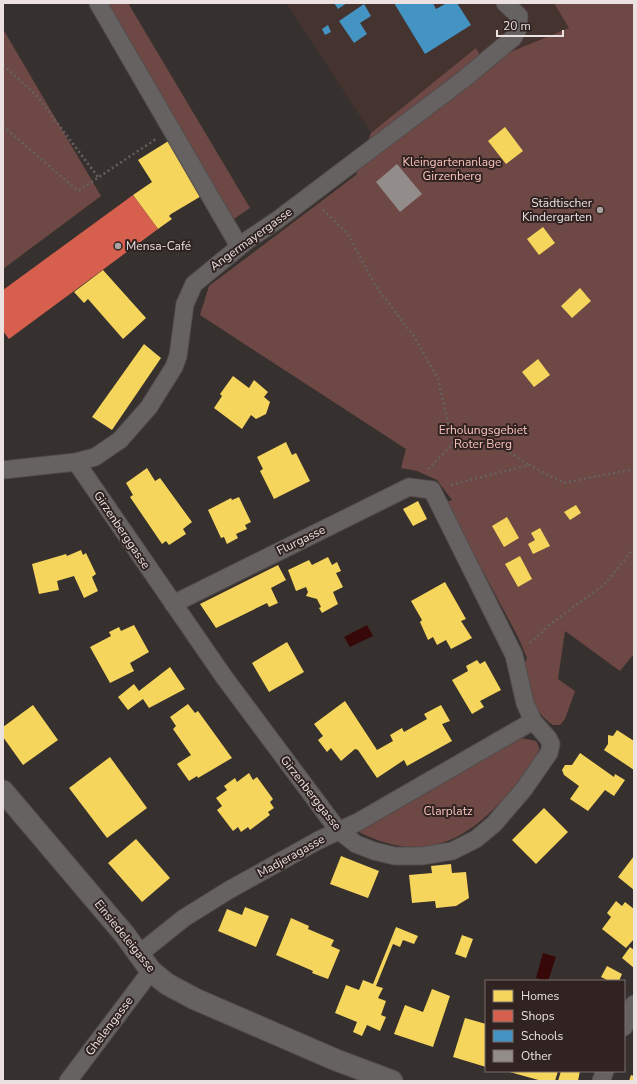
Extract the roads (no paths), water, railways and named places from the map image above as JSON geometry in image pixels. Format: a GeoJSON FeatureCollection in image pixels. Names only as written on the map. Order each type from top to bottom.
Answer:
{"type":"FeatureCollection","features":[{"type":"Feature","properties":{"kind":"street"},"geometry":{"type":"LineString","coordinates":[[98,3],[239,246]]}},
{"type":"Feature","properties":{"kind":"street","name":"Angermayergasse"},"geometry":{"type":"LineString","coordinates":[[3,470],[76,462],[96,457],[109,449],[133,427],[149,407],[170,374],[178,356],[185,304],[189,292],[194,284],[239,246],[310,195],[464,79],[513,38],[518,29],[519,16],[505,3]]}},
{"type":"Feature","properties":{"kind":"street","name":"Girzenberggasse"},"geometry":{"type":"LineString","coordinates":[[76,462],[224,678],[338,830],[356,844],[374,851],[395,856],[422,856],[452,851],[476,838],[494,824],[509,809],[545,761],[551,744],[548,738],[533,721],[525,704],[514,655],[432,490]]}},
{"type":"Feature","properties":{"kind":"street","name":"Flurgasse"},"geometry":{"type":"LineString","coordinates":[[173,604],[409,486],[432,490]]}},
{"type":"Feature","properties":{"kind":"street","name":"Madjeragasse"},"geometry":{"type":"LineString","coordinates":[[139,954],[184,918],[216,898],[338,830],[358,822],[533,721]]}},
{"type":"Feature","properties":{"kind":"street","name":"Einsiedeleigasse"},"geometry":{"type":"LineString","coordinates":[[3,791],[151,970],[167,984],[195,999],[336,1060],[392,1081]]}},
{"type":"Feature","properties":{"kind":"street","name":"Ghelengasse"},"geometry":{"type":"LineString","coordinates":[[68,1081],[151,970]]}},
{"type":"Feature","properties":{"kind":"street"},"geometry":{"type":"LineString","coordinates":[[625,1025],[634,1004]]}},
{"type":"Feature","properties":{"kind":"place","name":"Städtischer Kindergarten"},"geometry":{"type":"Point","coordinates":[600,210]}},
{"type":"Feature","properties":{"kind":"place","name":"Mensa-Café"},"geometry":{"type":"Point","coordinates":[118,246]}},
{"type":"Feature","properties":{"kind":"park label","name":"Kleingartenanlage Girzenberg"},"geometry":{"type":"Point","coordinates":[452,169]}},
{"type":"Feature","properties":{"kind":"park label","name":"Erholungsgebiet Roter Berg"},"geometry":{"type":"Point","coordinates":[483,437]}},
{"type":"Feature","properties":{"kind":"park label","name":"Clarplatz"},"geometry":{"type":"Point","coordinates":[448,811]}}]}
